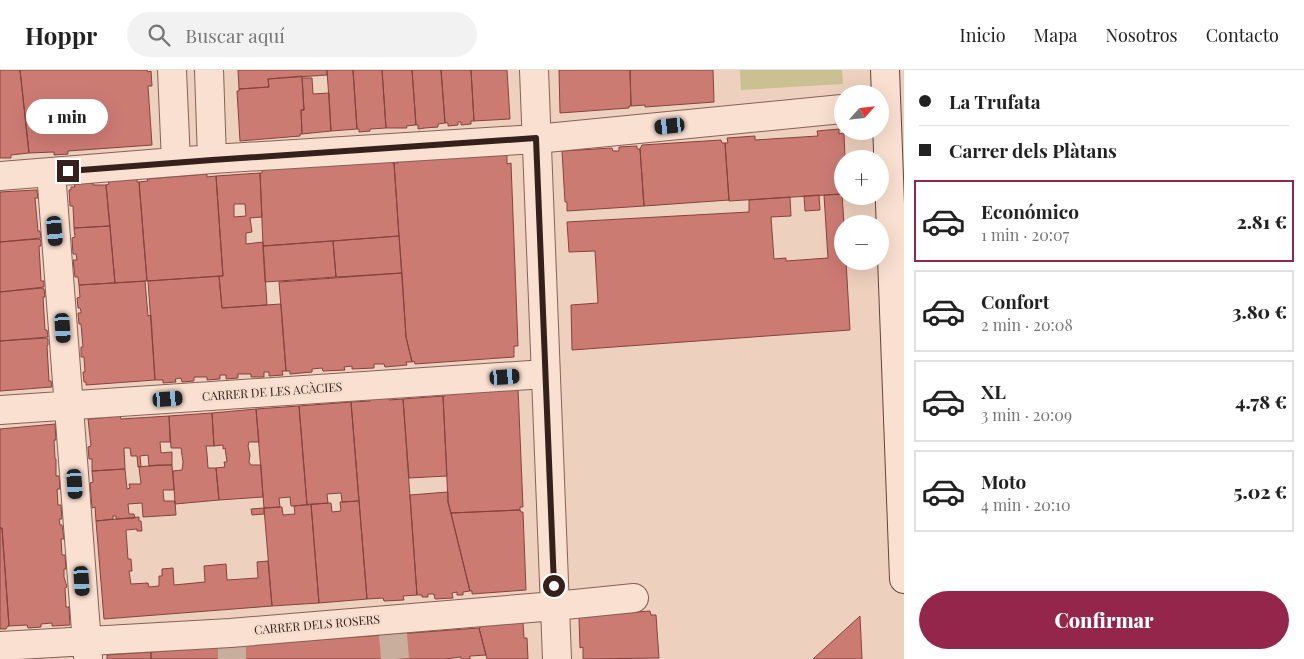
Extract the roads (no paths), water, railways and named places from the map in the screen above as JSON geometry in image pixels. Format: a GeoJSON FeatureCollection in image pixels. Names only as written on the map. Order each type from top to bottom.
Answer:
{"type":"FeatureCollection","features":[{"type":"Feature","properties":{"kind":"street"},"geometry":{"type":"LineString","coordinates":[[172,70],[176,162]]}},
{"type":"Feature","properties":{"kind":"street"},"geometry":{"type":"LineString","coordinates":[[209,70],[212,160]]}},
{"type":"Feature","properties":{"kind":"street"},"geometry":{"type":"LineString","coordinates":[[534,70],[557,659]]}},
{"type":"Feature","properties":{"kind":"street"},"geometry":{"type":"LineString","coordinates":[[885,70],[890,105],[904,579]]}},
{"type":"Feature","properties":{"kind":"street"},"geometry":{"type":"LineString","coordinates":[[0,176],[176,162],[536,138],[834,110]]}},
{"type":"Feature","properties":{"kind":"street"},"geometry":{"type":"LineString","coordinates":[[50,172],[87,650]]}},
{"type":"Feature","properties":{"kind":"street","name":"CARRER DE LES ACÀCIES"},"geometry":{"type":"LineString","coordinates":[[0,410],[545,374]]}},
{"type":"Feature","properties":{"kind":"street","name":"CARRER DELS ROSERS"},"geometry":{"type":"LineString","coordinates":[[0,646],[87,650],[392,626],[634,598]]}},
{"type":"Feature","properties":{"kind":"tunnel"},"geometry":{"type":"LineString","coordinates":[[393,634],[395,659]]}},
{"type":"Feature","properties":{"kind":"tunnel"},"geometry":{"type":"LineString","coordinates":[[232,646],[232,659]]}}]}
